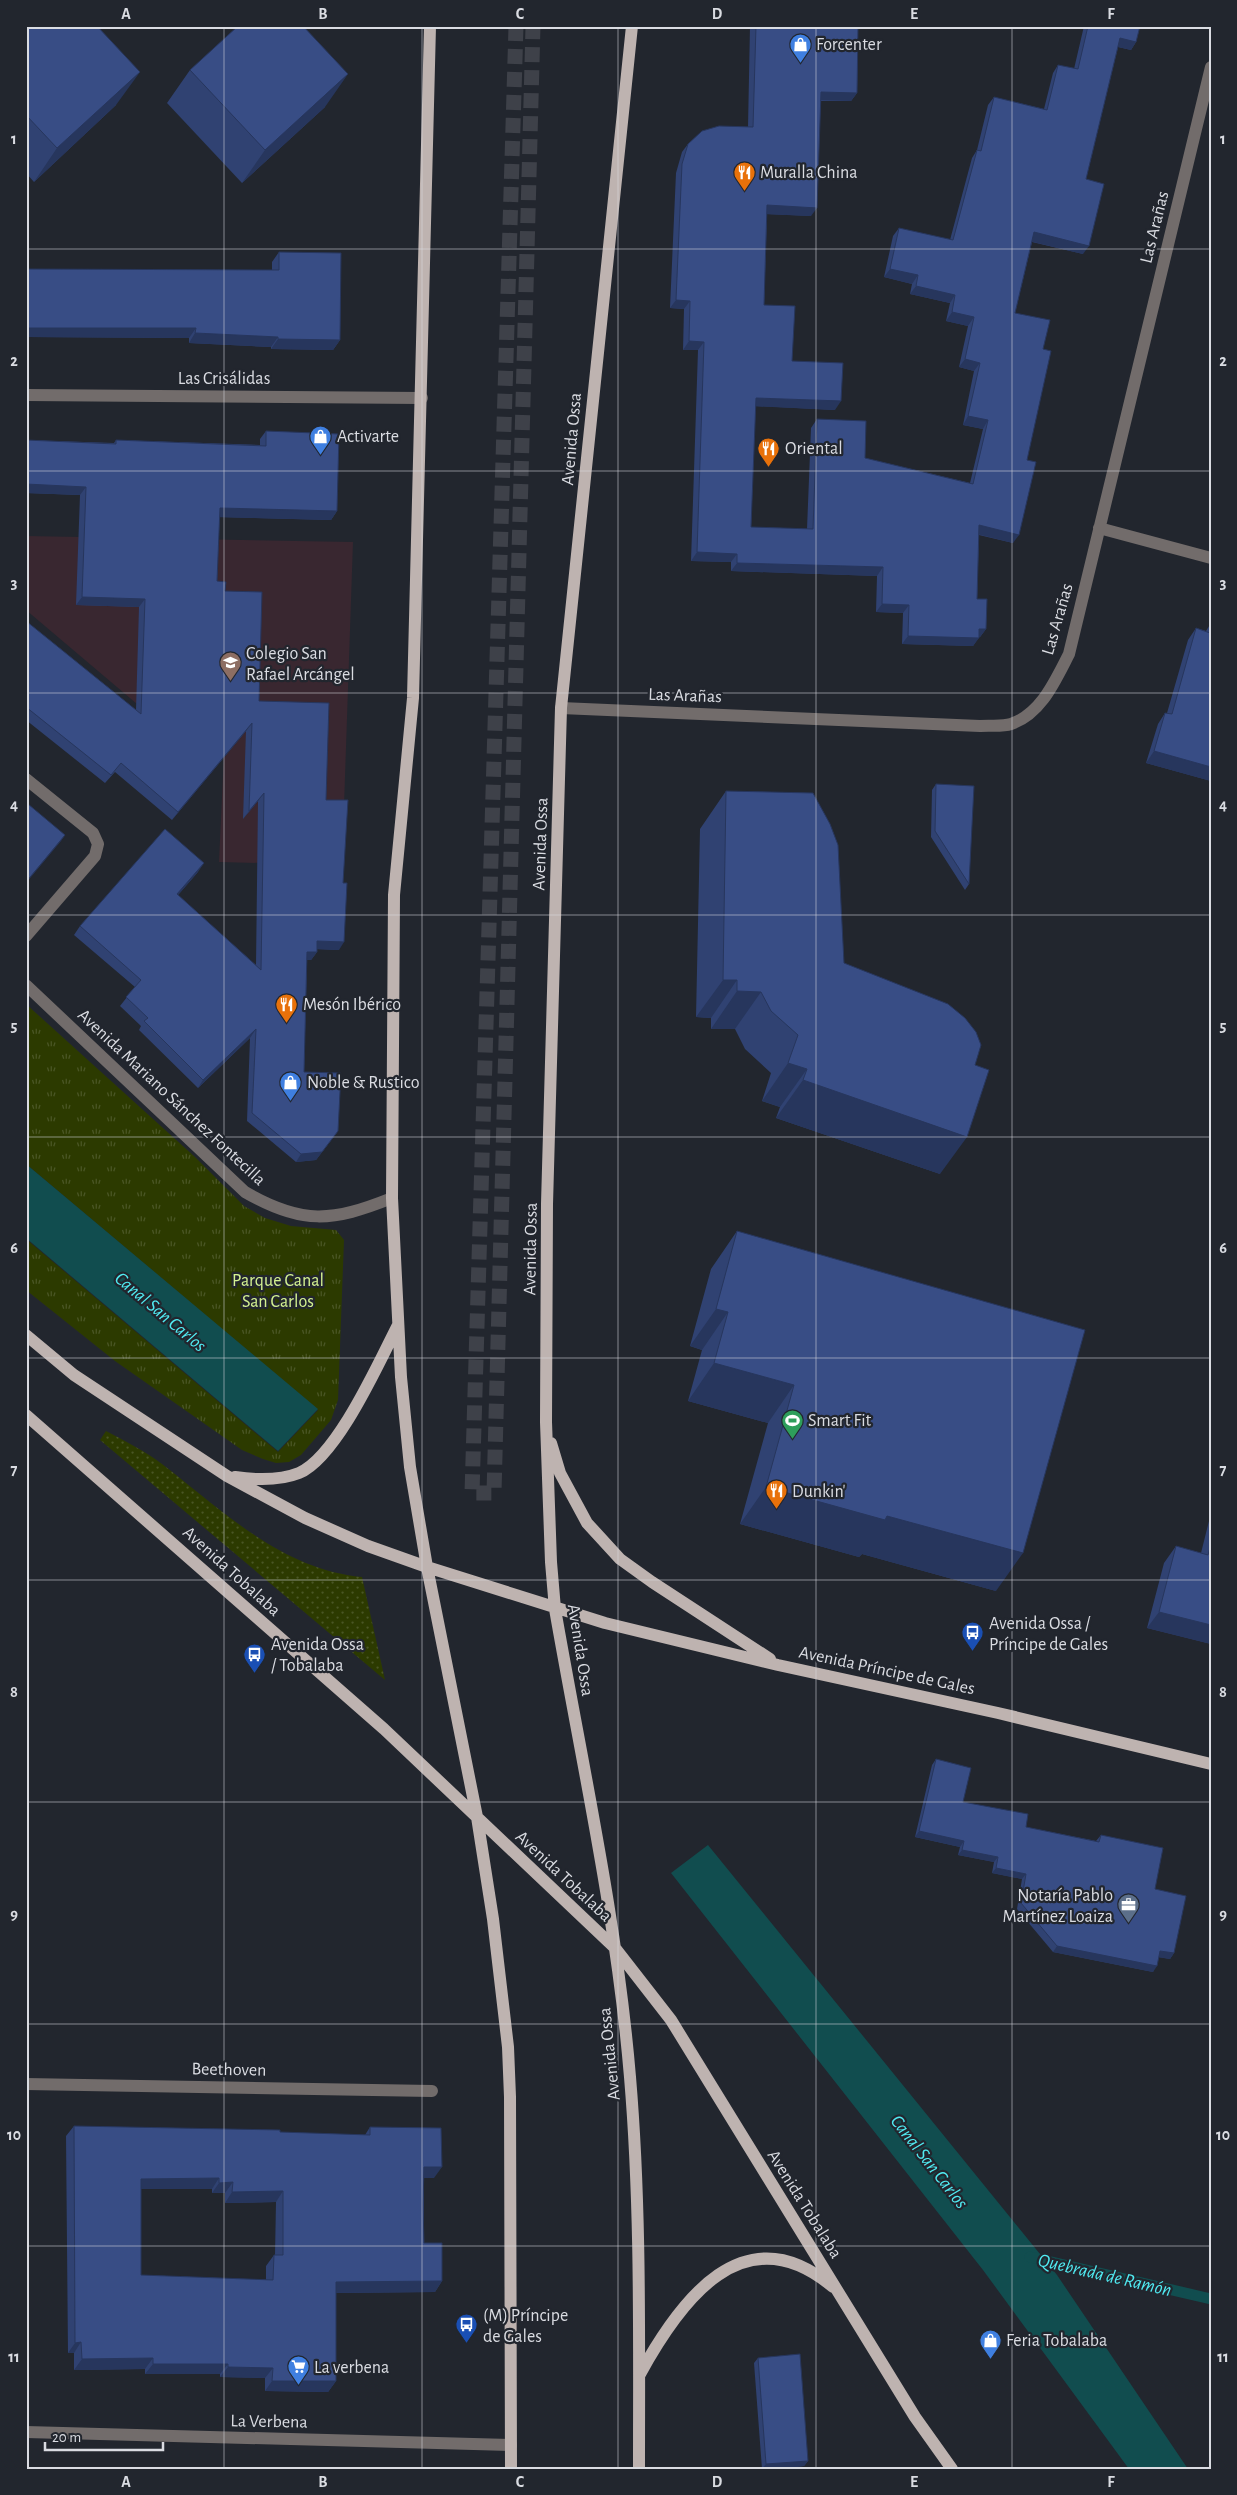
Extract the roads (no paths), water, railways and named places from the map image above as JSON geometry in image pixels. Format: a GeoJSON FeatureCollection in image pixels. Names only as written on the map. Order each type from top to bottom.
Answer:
{"type":"FeatureCollection","features":[{"type":"Feature","properties":{"kind":"main road"},"geometry":{"type":"LineString","coordinates":[[430,26],[414,698],[394,895],[392,1198],[398,1325],[410,1467],[427,1568],[477,1817],[494,1919],[509,2077],[511,2469]]}},
{"type":"Feature","properties":{"kind":"main road","name":"Avenida Ossa"},"geometry":{"type":"LineString","coordinates":[[632,26],[561,708],[548,1204],[546,1422],[551,1562],[555,1609],[615,1948],[633,2122],[639,2375],[639,2469]]}},
{"type":"Feature","properties":{"kind":"main road"},"geometry":{"type":"LineString","coordinates":[[227,1476],[248,1479],[281,1478],[301,1473],[321,1456],[340,1433],[353,1412],[398,1325]]}},
{"type":"Feature","properties":{"kind":"main road"},"geometry":{"type":"LineString","coordinates":[[26,1335],[88,1384],[227,1476],[305,1518],[368,1546],[427,1568],[555,1609]]}},
{"type":"Feature","properties":{"kind":"main road","name":"Avenida Tobalaba"},"geometry":{"type":"LineString","coordinates":[[26,1415],[384,1729],[615,1948],[671,2020],[915,2417],[952,2469]]}},
{"type":"Feature","properties":{"kind":"main road"},"geometry":{"type":"LineString","coordinates":[[546,1422],[560,1473],[587,1523],[620,1559],[778,1665]]}},
{"type":"Feature","properties":{"kind":"main road","name":"Avenida Príncipe de Gales"},"geometry":{"type":"LineString","coordinates":[[555,1609],[639,1632],[778,1665],[998,1713],[1211,1764]]}},
{"type":"Feature","properties":{"kind":"main road"},"geometry":{"type":"LineString","coordinates":[[639,2375],[658,2342],[682,2308],[699,2290],[723,2271],[750,2260],[782,2261],[804,2269],[822,2278],[840,2294]]}},
{"type":"Feature","properties":{"kind":"street","name":"Las Arañas"},"geometry":{"type":"LineString","coordinates":[[561,708],[980,726],[1009,724],[1026,716],[1042,701],[1069,654],[1211,67]]}},
{"type":"Feature","properties":{"kind":"street","name":"Las Crisálidas"},"geometry":{"type":"LineString","coordinates":[[26,395],[422,398]]}},
{"type":"Feature","properties":{"kind":"street"},"geometry":{"type":"LineString","coordinates":[[1099,528],[1211,558]]}},
{"type":"Feature","properties":{"kind":"street"},"geometry":{"type":"LineString","coordinates":[[26,779],[93,833],[98,844],[94,856],[26,936]]}},
{"type":"Feature","properties":{"kind":"street","name":"Avenida Mariano Sánchez Fontecilla"},"geometry":{"type":"LineString","coordinates":[[26,985],[245,1192],[267,1205],[294,1215],[332,1216],[364,1209],[392,1198]]}},
{"type":"Feature","properties":{"kind":"street","name":"Beethoven"},"geometry":{"type":"LineString","coordinates":[[26,2084],[432,2091]]}},
{"type":"Feature","properties":{"kind":"street","name":"La Verbena"},"geometry":{"type":"LineString","coordinates":[[26,2432],[511,2445]]}},
{"type":"Feature","properties":{"kind":"water","name":"Canal San Carlos"},"geometry":{"type":"Polygon","coordinates":[[[26,1164],[318,1409],[278,1451],[26,1238],[26,1164]]]}},
{"type":"Feature","properties":{"kind":"water","name":"Canal San Carlos"},"geometry":{"type":"Polygon","coordinates":[[[708,1845],[1057,2275],[1188,2469],[1129,2469],[983,2270],[671,1873],[708,1845]]]}},
{"type":"Feature","properties":{"kind":"waterway","name":"Quebrada de Ramón"},"geometry":{"type":"LineString","coordinates":[[1030,2257],[1211,2299]]}},
{"type":"Feature","properties":{"kind":"tunnel"},"geometry":{"type":"LineString","coordinates":[[516,26],[472,1493],[494,1493],[533,26]]}},
{"type":"Feature","properties":{"kind":"place","name":"Forcenter"},"geometry":{"type":"Point","coordinates":[800,63]}},
{"type":"Feature","properties":{"kind":"place","name":"Muralla China"},"geometry":{"type":"Point","coordinates":[744,191]}},
{"type":"Feature","properties":{"kind":"place","name":"Activarte"},"geometry":{"type":"Point","coordinates":[321,455]}},
{"type":"Feature","properties":{"kind":"place","name":"Oriental"},"geometry":{"type":"Point","coordinates":[769,467]}},
{"type":"Feature","properties":{"kind":"place","name":"Colegio San Rafael Arcángel"},"geometry":{"type":"Point","coordinates":[230,682]}},
{"type":"Feature","properties":{"kind":"place","name":"Mesón Ibérico"},"geometry":{"type":"Point","coordinates":[287,1023]}},
{"type":"Feature","properties":{"kind":"place","name":"Noble & Rustico"},"geometry":{"type":"Point","coordinates":[291,1101]}},
{"type":"Feature","properties":{"kind":"place","name":"Smart Fit"},"geometry":{"type":"Point","coordinates":[792,1439]}},
{"type":"Feature","properties":{"kind":"place","name":"Dunkin'"},"geometry":{"type":"Point","coordinates":[776,1510]}},
{"type":"Feature","properties":{"kind":"place","name":"Avenida Ossa / Príncipe de Gales"},"geometry":{"type":"Point","coordinates":[973,1652]}},
{"type":"Feature","properties":{"kind":"place","name":"Avenida Ossa / Tobalaba"},"geometry":{"type":"Point","coordinates":[255,1673]}},
{"type":"Feature","properties":{"kind":"place","name":"Notaría Pablo Martínez Loaiza"},"geometry":{"type":"Point","coordinates":[1129,1924]}},
{"type":"Feature","properties":{"kind":"place","name":"(M) Príncipe de Gales"},"geometry":{"type":"Point","coordinates":[467,2344]}},
{"type":"Feature","properties":{"kind":"place","name":"Feria Tobalaba"},"geometry":{"type":"Point","coordinates":[990,2359]}},
{"type":"Feature","properties":{"kind":"place","name":"La verbena"},"geometry":{"type":"Point","coordinates":[298,2386]}},
{"type":"Feature","properties":{"kind":"park label","name":"Parque Canal San Carlos"},"geometry":{"type":"Point","coordinates":[278,1290]}}]}
